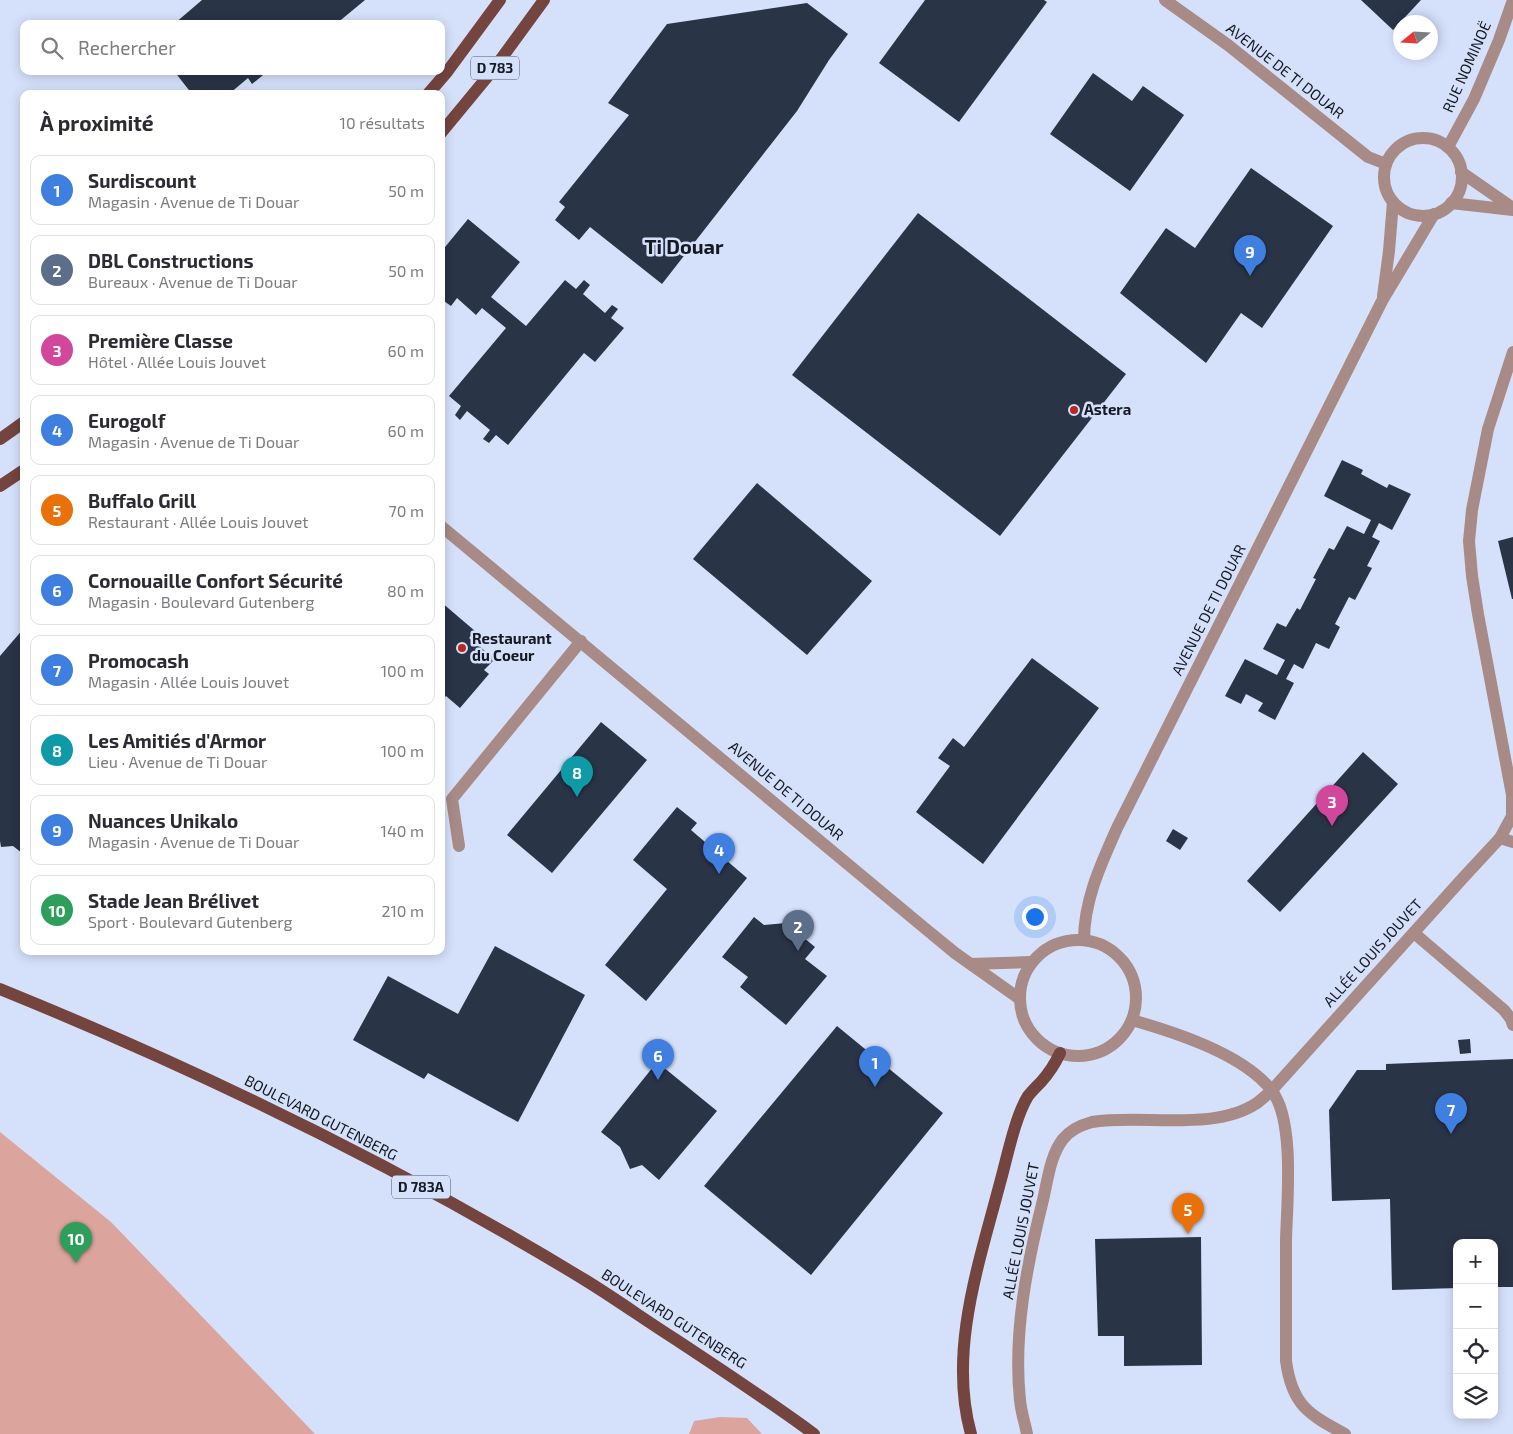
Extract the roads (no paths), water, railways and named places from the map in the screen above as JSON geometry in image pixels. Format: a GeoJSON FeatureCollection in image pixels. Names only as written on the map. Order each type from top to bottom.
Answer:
{"type":"FeatureCollection","features":[{"type":"Feature","properties":{"kind":"main road","name":"D 783"},"geometry":{"type":"LineString","coordinates":[[445,74],[500,0]]}},
{"type":"Feature","properties":{"kind":"main road","name":"D 783"},"geometry":{"type":"LineString","coordinates":[[445,128],[494,70],[544,0]]}},
{"type":"Feature","properties":{"kind":"main road","name":"D 783"},"geometry":{"type":"LineString","coordinates":[[431,90],[444,75]]}},
{"type":"Feature","properties":{"kind":"main road"},"geometry":{"type":"LineString","coordinates":[[0,439],[20,425]]}},
{"type":"Feature","properties":{"kind":"main road"},"geometry":{"type":"LineString","coordinates":[[0,486],[20,473]]}},
{"type":"Feature","properties":{"kind":"main road","name":"BOULEVARD GUTENBERG"},"geometry":{"type":"LineString","coordinates":[[0,989],[108,1034],[251,1100],[435,1194],[588,1282],[764,1398],[814,1434]]}},
{"type":"Feature","properties":{"kind":"main road"},"geometry":{"type":"LineString","coordinates":[[970,1434],[965,1408],[963,1360],[975,1277],[1016,1126],[1028,1096],[1053,1067],[1060,1053]]}},
{"type":"Feature","properties":{"kind":"street","name":"AVENUE DE TI DOUAR"},"geometry":{"type":"LineString","coordinates":[[1164,0],[1228,45],[1368,158],[1386,164]]}},
{"type":"Feature","properties":{"kind":"street","name":"RUE NOMINOË"},"geometry":{"type":"LineString","coordinates":[[1448,147],[1474,99],[1499,40],[1513,0]]}},
{"type":"Feature","properties":{"kind":"street"},"geometry":{"type":"LineString","coordinates":[[1416,138],[1438,141],[1448,147],[1456,157],[1462,181],[1451,203],[1434,214],[1424,216],[1412,214],[1392,202],[1386,192],[1384,181],[1386,164],[1394,149],[1404,142],[1416,138]]}},
{"type":"Feature","properties":{"kind":"street"},"geometry":{"type":"LineString","coordinates":[[1461,172],[1513,209]]}},
{"type":"Feature","properties":{"kind":"street","name":"AVENUE DE TI DOUAR"},"geometry":{"type":"LineString","coordinates":[[1382,301],[1389,251],[1392,202]]}},
{"type":"Feature","properties":{"kind":"street"},"geometry":{"type":"LineString","coordinates":[[1451,203],[1513,209]]}},
{"type":"Feature","properties":{"kind":"street","name":"AVENUE DE TI DOUAR"},"geometry":{"type":"LineString","coordinates":[[1084,940],[1084,924],[1092,886],[1110,843],[1382,301],[1434,214]]}},
{"type":"Feature","properties":{"kind":"street","name":"ALLÉE LOUIS JOUVET"},"geometry":{"type":"LineString","coordinates":[[1028,1434],[1020,1403],[1018,1376],[1022,1309],[1037,1225],[1052,1157],[1063,1139],[1070,1131],[1080,1126],[1099,1121],[1176,1120],[1226,1116],[1256,1104],[1272,1090],[1462,879],[1507,840],[1512,816],[1512,795],[1478,614],[1469,541],[1472,510],[1488,430],[1513,352]]}},
{"type":"Feature","properties":{"kind":"street","name":"AVENUE DE TI DOUAR"},"geometry":{"type":"LineString","coordinates":[[445,529],[920,924],[1020,999]]}},
{"type":"Feature","properties":{"kind":"street"},"geometry":{"type":"LineString","coordinates":[[459,846],[452,799],[581,641]]}},
{"type":"Feature","properties":{"kind":"street"},"geometry":{"type":"LineString","coordinates":[[1414,933],[1504,1010],[1513,1025]]}},
{"type":"Feature","properties":{"kind":"street"},"geometry":{"type":"LineString","coordinates":[[1084,940],[1103,945],[1119,956],[1130,971],[1136,990],[1136,1009],[1132,1020],[1116,1042],[1099,1052],[1079,1057],[1060,1053],[1046,1046],[1034,1036],[1025,1022],[1020,999],[1022,983],[1032,962],[1047,949],[1064,941],[1084,940]]}},
{"type":"Feature","properties":{"kind":"street"},"geometry":{"type":"LineString","coordinates":[[971,964],[1032,962]]}},
{"type":"Feature","properties":{"kind":"street"},"geometry":{"type":"LineString","coordinates":[[1132,1020],[1232,1058],[1245,1066],[1272,1090],[1280,1107],[1286,1136],[1286,1361],[1288,1380],[1303,1407],[1345,1434]]}},
{"type":"Feature","properties":{"kind":"place","name":"Nuances Unikalo"},"geometry":{"type":"Point","coordinates":[1250,276]}},
{"type":"Feature","properties":{"kind":"place","name":"Astera"},"geometry":{"type":"Point","coordinates":[1074,410]}},
{"type":"Feature","properties":{"kind":"place","name":"Restaurant du Coeur"},"geometry":{"type":"Point","coordinates":[462,648]}},
{"type":"Feature","properties":{"kind":"place","name":"Les Amitiés d'Armor"},"geometry":{"type":"Point","coordinates":[577,797]}},
{"type":"Feature","properties":{"kind":"place","name":"Première Classe"},"geometry":{"type":"Point","coordinates":[1332,826]}},
{"type":"Feature","properties":{"kind":"place","name":"Eurogolf"},"geometry":{"type":"Point","coordinates":[719,874]}},
{"type":"Feature","properties":{"kind":"place","name":"DBL Constructions"},"geometry":{"type":"Point","coordinates":[798,951]}},
{"type":"Feature","properties":{"kind":"place","name":"Cornouaille Confort Sécurité"},"geometry":{"type":"Point","coordinates":[658,1080]}},
{"type":"Feature","properties":{"kind":"place","name":"Surdiscount"},"geometry":{"type":"Point","coordinates":[875,1087]}},
{"type":"Feature","properties":{"kind":"place","name":"Promocash"},"geometry":{"type":"Point","coordinates":[1451,1134]}},
{"type":"Feature","properties":{"kind":"place","name":"Buffalo Grill"},"geometry":{"type":"Point","coordinates":[1188,1234]}},
{"type":"Feature","properties":{"kind":"place","name":"Stade Jean Brélivet"},"geometry":{"type":"Point","coordinates":[76,1263]}},
{"type":"Feature","properties":{"kind":"district","name":"Ti Douar"},"geometry":{"type":"Point","coordinates":[684,247]}}]}
